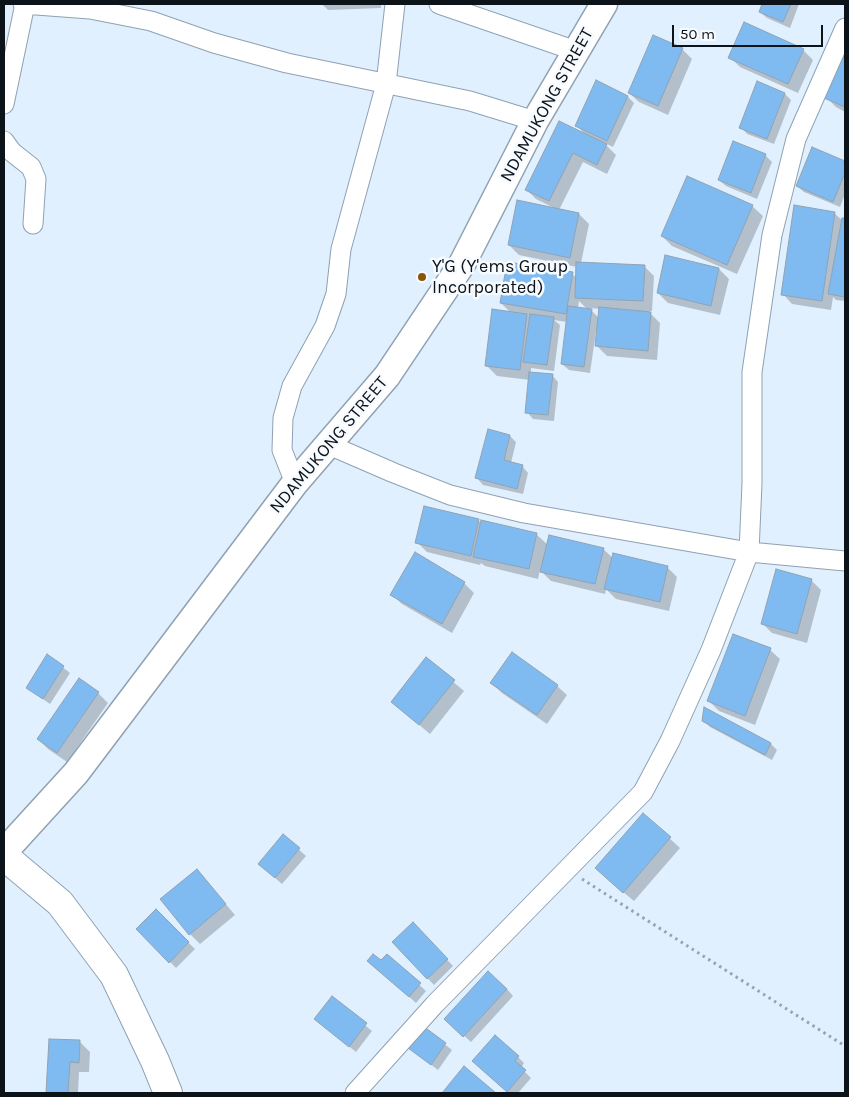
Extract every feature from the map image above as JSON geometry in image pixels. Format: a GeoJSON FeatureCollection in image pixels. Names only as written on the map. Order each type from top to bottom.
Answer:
{"type":"FeatureCollection","features":[{"type":"Feature","properties":{"kind":"highway"},"geometry":{"type":"LineString","coordinates":[[4,856],[60,903],[114,975],[168,1093]]}},
{"type":"Feature","properties":{"kind":"main road","name":"NDAMUKONG STREET"},"geometry":{"type":"LineString","coordinates":[[4,852],[76,773],[295,483],[387,376],[462,264],[535,121],[604,4]]}},
{"type":"Feature","properties":{"kind":"street"},"geometry":{"type":"LineString","coordinates":[[4,104],[24,4],[90,7],[151,21],[214,43],[287,64],[470,101],[535,121]]}},
{"type":"Feature","properties":{"kind":"street"},"geometry":{"type":"LineString","coordinates":[[295,483],[282,450],[283,418],[292,386],[325,326],[336,294],[341,249],[386,84],[395,4]]}},
{"type":"Feature","properties":{"kind":"street"},"geometry":{"type":"LineString","coordinates":[[439,4],[576,50]]}},
{"type":"Feature","properties":{"kind":"street"},"geometry":{"type":"LineString","coordinates":[[355,1093],[435,1004],[643,792],[670,741],[711,650],[749,552],[752,483],[752,372],[772,235],[796,139],[845,28]]}},
{"type":"Feature","properties":{"kind":"street"},"geometry":{"type":"LineString","coordinates":[[4,142],[12,152],[31,167],[36,179],[33,224]]}},
{"type":"Feature","properties":{"kind":"street"},"geometry":{"type":"LineString","coordinates":[[327,444],[450,495],[524,514],[749,552],[845,561]]}},
{"type":"Feature","properties":{"kind":"path"},"geometry":{"type":"LineString","coordinates":[[567,870],[845,1046]]}},
{"type":"Feature","properties":{"kind":"building"},"geometry":{"type":"Polygon","coordinates":[[[762,4],[791,4],[783,22],[759,12],[762,4]]]}},
{"type":"Feature","properties":{"kind":"building"},"geometry":{"type":"Polygon","coordinates":[[[744,22],[804,49],[788,84],[728,58],[744,22]]]}},
{"type":"Feature","properties":{"kind":"building"},"geometry":{"type":"Polygon","coordinates":[[[653,35],[683,48],[658,106],[628,93],[653,35]]]}},
{"type":"Feature","properties":{"kind":"building"},"geometry":{"type":"Polygon","coordinates":[[[845,56],[845,107],[824,98],[845,56]]]}},
{"type":"Feature","properties":{"kind":"building"},"geometry":{"type":"Polygon","coordinates":[[[596,80],[628,96],[607,141],[575,126],[596,80]]]}},
{"type":"Feature","properties":{"kind":"building"},"geometry":{"type":"Polygon","coordinates":[[[757,81],[785,93],[767,139],[739,128],[757,81]]]}},
{"type":"Feature","properties":{"kind":"building"},"geometry":{"type":"Polygon","coordinates":[[[559,121],[607,144],[597,165],[573,153],[549,201],[525,190],[559,121]]]}},
{"type":"Feature","properties":{"kind":"building"},"geometry":{"type":"Polygon","coordinates":[[[733,141],[766,154],[751,193],[718,180],[733,141]]]}},
{"type":"Feature","properties":{"kind":"building"},"geometry":{"type":"Polygon","coordinates":[[[812,147],[845,161],[845,173],[833,202],[796,186],[812,147]]]}},
{"type":"Feature","properties":{"kind":"building"},"geometry":{"type":"Polygon","coordinates":[[[687,176],[753,205],[727,265],[661,236],[687,176]]]}},
{"type":"Feature","properties":{"kind":"building"},"geometry":{"type":"Polygon","coordinates":[[[517,200],[579,213],[570,258],[508,245],[517,200]]]}},
{"type":"Feature","properties":{"kind":"building"},"geometry":{"type":"Polygon","coordinates":[[[794,205],[835,212],[822,301],[781,295],[794,205]]]}},
{"type":"Feature","properties":{"kind":"building"},"geometry":{"type":"Polygon","coordinates":[[[842,218],[845,218],[845,297],[828,294],[842,218]]]}},
{"type":"Feature","properties":{"kind":"building"},"geometry":{"type":"Polygon","coordinates":[[[665,255],[719,268],[711,306],[657,293],[665,255]]]}},
{"type":"Feature","properties":{"kind":"building"},"geometry":{"type":"Polygon","coordinates":[[[507,262],[573,272],[566,314],[500,303],[507,262]]]}},
{"type":"Feature","properties":{"kind":"building"},"geometry":{"type":"Polygon","coordinates":[[[576,262],[645,265],[643,301],[575,298],[576,262]]]}},
{"type":"Feature","properties":{"kind":"building"},"geometry":{"type":"Polygon","coordinates":[[[568,306],[592,309],[584,367],[561,364],[568,306]]]}},
{"type":"Feature","properties":{"kind":"building"},"geometry":{"type":"Polygon","coordinates":[[[599,307],[651,312],[648,351],[595,346],[599,307]]]}},
{"type":"Feature","properties":{"kind":"building"},"geometry":{"type":"Polygon","coordinates":[[[492,309],[527,314],[520,370],[485,366],[492,309]]]}},
{"type":"Feature","properties":{"kind":"building"},"geometry":{"type":"Polygon","coordinates":[[[530,314],[554,317],[547,365],[523,362],[530,314]]]}},
{"type":"Feature","properties":{"kind":"building"},"geometry":{"type":"Polygon","coordinates":[[[529,372],[553,374],[548,415],[525,413],[529,372]]]}},
{"type":"Feature","properties":{"kind":"building"},"geometry":{"type":"Polygon","coordinates":[[[488,429],[510,435],[504,460],[523,465],[517,489],[475,478],[488,429]]]}},
{"type":"Feature","properties":{"kind":"building"},"geometry":{"type":"Polygon","coordinates":[[[424,506],[479,519],[471,556],[415,543],[424,506]]]}},
{"type":"Feature","properties":{"kind":"building"},"geometry":{"type":"Polygon","coordinates":[[[481,520],[537,533],[529,569],[473,557],[481,520]]]}},
{"type":"Feature","properties":{"kind":"building"},"geometry":{"type":"Polygon","coordinates":[[[549,535],[604,548],[595,584],[540,572],[549,535]]]}},
{"type":"Feature","properties":{"kind":"building"},"geometry":{"type":"Polygon","coordinates":[[[415,552],[465,582],[442,624],[390,595],[415,552]]]}},
{"type":"Feature","properties":{"kind":"building"},"geometry":{"type":"Polygon","coordinates":[[[613,553],[668,566],[660,602],[604,589],[613,553]]]}},
{"type":"Feature","properties":{"kind":"building"},"geometry":{"type":"Polygon","coordinates":[[[776,569],[812,579],[797,634],[761,624],[776,569]]]}},
{"type":"Feature","properties":{"kind":"building"},"geometry":{"type":"Polygon","coordinates":[[[733,634],[771,648],[745,716],[707,701],[733,634]]]}},
{"type":"Feature","properties":{"kind":"building"},"geometry":{"type":"Polygon","coordinates":[[[512,652],[558,685],[537,715],[490,683],[512,652]]]}},
{"type":"Feature","properties":{"kind":"building"},"geometry":{"type":"Polygon","coordinates":[[[47,654],[64,666],[43,699],[26,688],[47,654]]]}},
{"type":"Feature","properties":{"kind":"building"},"geometry":{"type":"Polygon","coordinates":[[[426,657],[455,680],[419,725],[391,702],[426,657]]]}},
{"type":"Feature","properties":{"kind":"building"},"geometry":{"type":"Polygon","coordinates":[[[79,678],[99,692],[57,753],[37,739],[79,678]]]}},
{"type":"Feature","properties":{"kind":"building"},"geometry":{"type":"Polygon","coordinates":[[[704,707],[771,743],[765,755],[702,721],[704,707]]]}},
{"type":"Feature","properties":{"kind":"building"},"geometry":{"type":"Polygon","coordinates":[[[643,813],[671,837],[623,893],[595,868],[643,813]]]}},
{"type":"Feature","properties":{"kind":"building"},"geometry":{"type":"Polygon","coordinates":[[[283,834],[300,848],[275,878],[258,864],[283,834]]]}},
{"type":"Feature","properties":{"kind":"building"},"geometry":{"type":"Polygon","coordinates":[[[197,869],[226,904],[189,935],[160,899],[197,869]]]}},
{"type":"Feature","properties":{"kind":"building"},"geometry":{"type":"Polygon","coordinates":[[[156,909],[189,942],[169,963],[136,929],[156,909]]]}},
{"type":"Feature","properties":{"kind":"building"},"geometry":{"type":"Polygon","coordinates":[[[413,922],[448,959],[427,979],[392,942],[413,922]]]}},
{"type":"Feature","properties":{"kind":"building"},"geometry":{"type":"Polygon","coordinates":[[[373,954],[381,960],[387,954],[421,983],[409,997],[367,961],[373,954]]]}},
{"type":"Feature","properties":{"kind":"building"},"geometry":{"type":"Polygon","coordinates":[[[488,971],[507,989],[463,1037],[444,1019],[488,971]]]}},
{"type":"Feature","properties":{"kind":"building"},"geometry":{"type":"Polygon","coordinates":[[[332,996],[367,1023],[349,1047],[314,1019],[332,996]]]}},
{"type":"Feature","properties":{"kind":"building"},"geometry":{"type":"Polygon","coordinates":[[[423,1026],[446,1043],[431,1065],[408,1048],[423,1026]]]}},
{"type":"Feature","properties":{"kind":"building"},"geometry":{"type":"Polygon","coordinates":[[[495,1035],[519,1056],[515,1061],[526,1070],[507,1092],[472,1061],[495,1035]]]}},
{"type":"Feature","properties":{"kind":"building"},"geometry":{"type":"Polygon","coordinates":[[[49,1039],[80,1040],[79,1063],[70,1062],[68,1093],[46,1093],[49,1039]]]}},
{"type":"Feature","properties":{"kind":"building"},"geometry":{"type":"Polygon","coordinates":[[[464,1066],[496,1093],[442,1093],[464,1066]]]}},
{"type":"Feature","properties":{"kind":"place","name":"Y'G (Y'ems Group Incorporated)"},"geometry":{"type":"Point","coordinates":[422,277]}}]}
